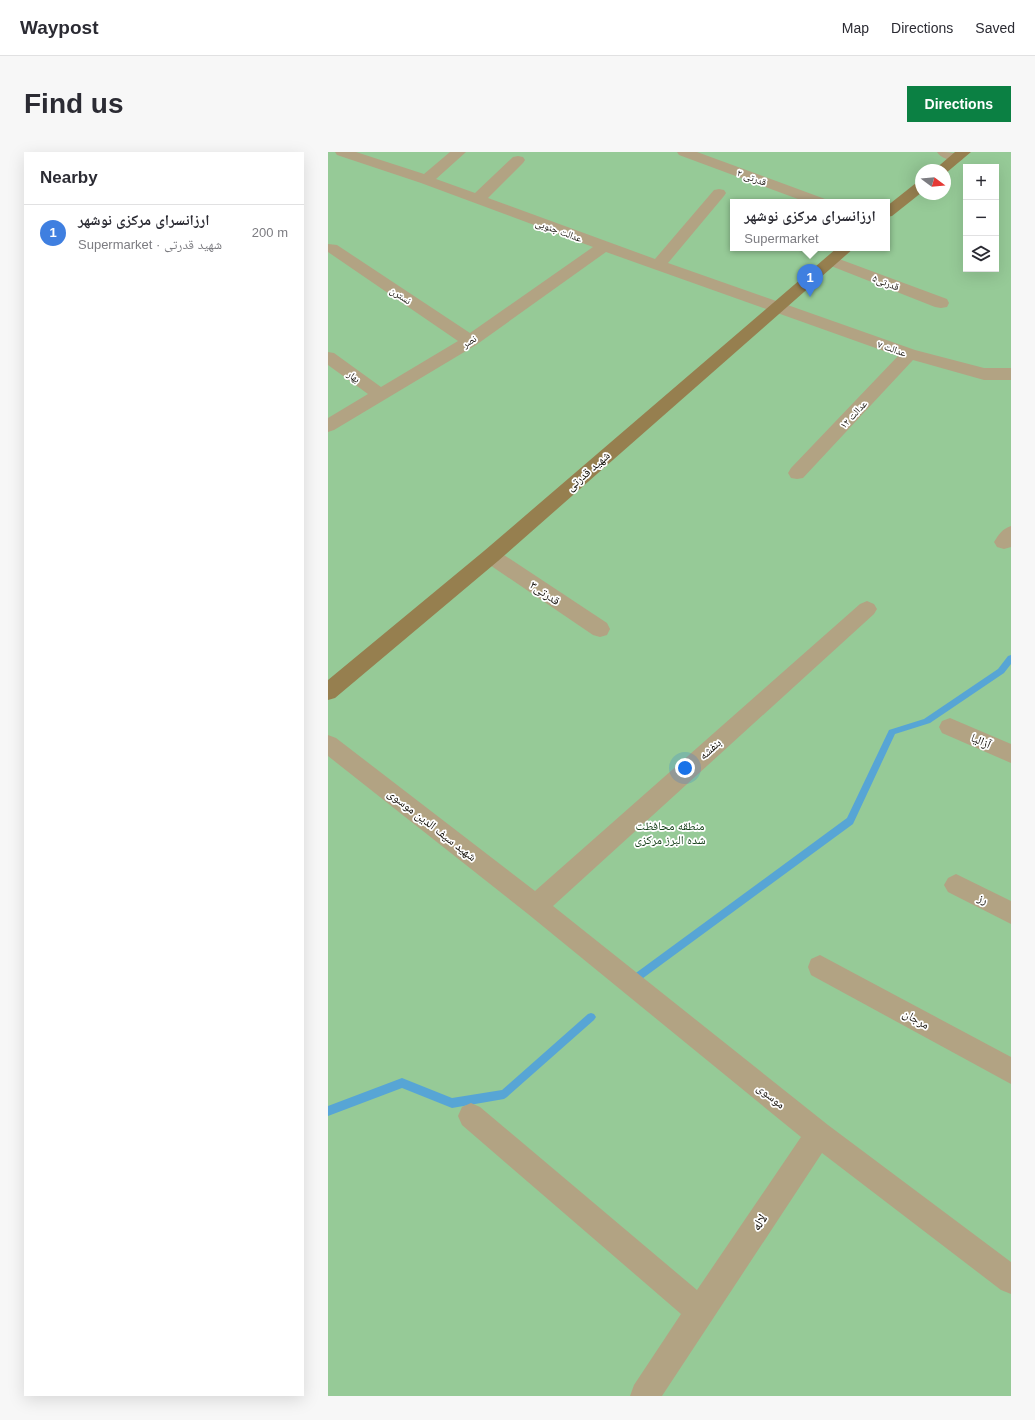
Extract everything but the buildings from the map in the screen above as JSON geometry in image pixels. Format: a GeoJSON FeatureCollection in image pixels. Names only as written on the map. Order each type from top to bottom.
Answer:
{"type":"FeatureCollection","features":[{"type":"Feature","properties":{"kind":"street","name":"عدالت جنوبی"},"geometry":{"type":"LineString","coordinates":[[342,152],[426,180],[477,200],[777,308]]}},
{"type":"Feature","properties":{"kind":"street"},"geometry":{"type":"LineString","coordinates":[[426,180],[459,152]]}},
{"type":"Feature","properties":{"kind":"street","name":"قدرتی ۲"},"geometry":{"type":"LineString","coordinates":[[684,152],[812,199]]}},
{"type":"Feature","properties":{"kind":"street"},"geometry":{"type":"LineString","coordinates":[[946,164],[955,154]]}},
{"type":"Feature","properties":{"kind":"street"},"geometry":{"type":"LineString","coordinates":[[477,200],[518,160]]}},
{"type":"Feature","properties":{"kind":"street"},"geometry":{"type":"LineString","coordinates":[[890,211],[915,191]]}},
{"type":"Feature","properties":{"kind":"street"},"geometry":{"type":"LineString","coordinates":[[658,265],[719,193]]}},
{"type":"Feature","properties":{"kind":"street","name":"نصر"},"geometry":{"type":"LineString","coordinates":[[328,426],[470,341],[604,246]]}},
{"type":"Feature","properties":{"kind":"street","name":"نسترن"},"geometry":{"type":"LineString","coordinates":[[332,248],[470,341]]}},
{"type":"Feature","properties":{"kind":"street","name":"شهید قدرتی"},"geometry":{"type":"LineString","coordinates":[[328,692],[491,556],[843,251]]}},
{"type":"Feature","properties":{"kind":"street","name":"قدرتی۵"},"geometry":{"type":"LineString","coordinates":[[831,261],[941,303]]}},
{"type":"Feature","properties":{"kind":"street","name":"۷ عدالت"},"geometry":{"type":"LineString","coordinates":[[777,308],[909,354],[984,374],[1011,374]]}},
{"type":"Feature","properties":{"kind":"street","name":"عدالت ۱۲"},"geometry":{"type":"LineString","coordinates":[[797,473],[909,354]]}},
{"type":"Feature","properties":{"kind":"street","name":"بهار"},"geometry":{"type":"LineString","coordinates":[[328,357],[381,395]]}},
{"type":"Feature","properties":{"kind":"street","name":"قدرتی۳"},"geometry":{"type":"LineString","coordinates":[[491,556],[600,629]]}},
{"type":"Feature","properties":{"kind":"street","name":"بنفشه"},"geometry":{"type":"LineString","coordinates":[[536,906],[867,608]]}},
{"type":"Feature","properties":{"kind":"street","name":"آزالیا"},"geometry":{"type":"LineString","coordinates":[[950,727],[1011,754]]}},
{"type":"Feature","properties":{"kind":"street","name":"شهید سیف الدین موسوی"},"geometry":{"type":"LineString","coordinates":[[328,744],[536,906]]}},
{"type":"Feature","properties":{"kind":"street","name":"رز"},"geometry":{"type":"LineString","coordinates":[[956,885],[1011,913]]}},
{"type":"Feature","properties":{"kind":"street","name":"موسوی"},"geometry":{"type":"LineString","coordinates":[[536,906],[819,1134],[1011,1280]]}},
{"type":"Feature","properties":{"kind":"street","name":"مرجان"},"geometry":{"type":"LineString","coordinates":[[820,967],[1011,1071]]}},
{"type":"Feature","properties":{"kind":"street"},"geometry":{"type":"LineString","coordinates":[[471,1116],[700,1311]]}},
{"type":"Feature","properties":{"kind":"street","name":"لاله"},"geometry":{"type":"LineString","coordinates":[[645,1396],[700,1311],[819,1134]]}},
{"type":"Feature","properties":{"kind":"green space","name":"منطقه محافظت شده البرز مرکزی"},"geometry":{"type":"Polygon","coordinates":[[[328,152],[1011,152],[1011,1396],[328,1396],[328,152]]]}},
{"type":"Feature","properties":{"kind":"waterway"},"geometry":{"type":"LineString","coordinates":[[632,981],[850,821],[892,732],[927,721],[1001,671],[1011,658]]}},
{"type":"Feature","properties":{"kind":"waterway"},"geometry":{"type":"LineString","coordinates":[[328,1111],[402,1083],[452,1103],[504,1094],[591,1017]]}},
{"type":"Feature","properties":{"kind":"place","name":"ارزانسرای مرکزی نوشهر"},"geometry":{"type":"Point","coordinates":[810,297]}}]}
